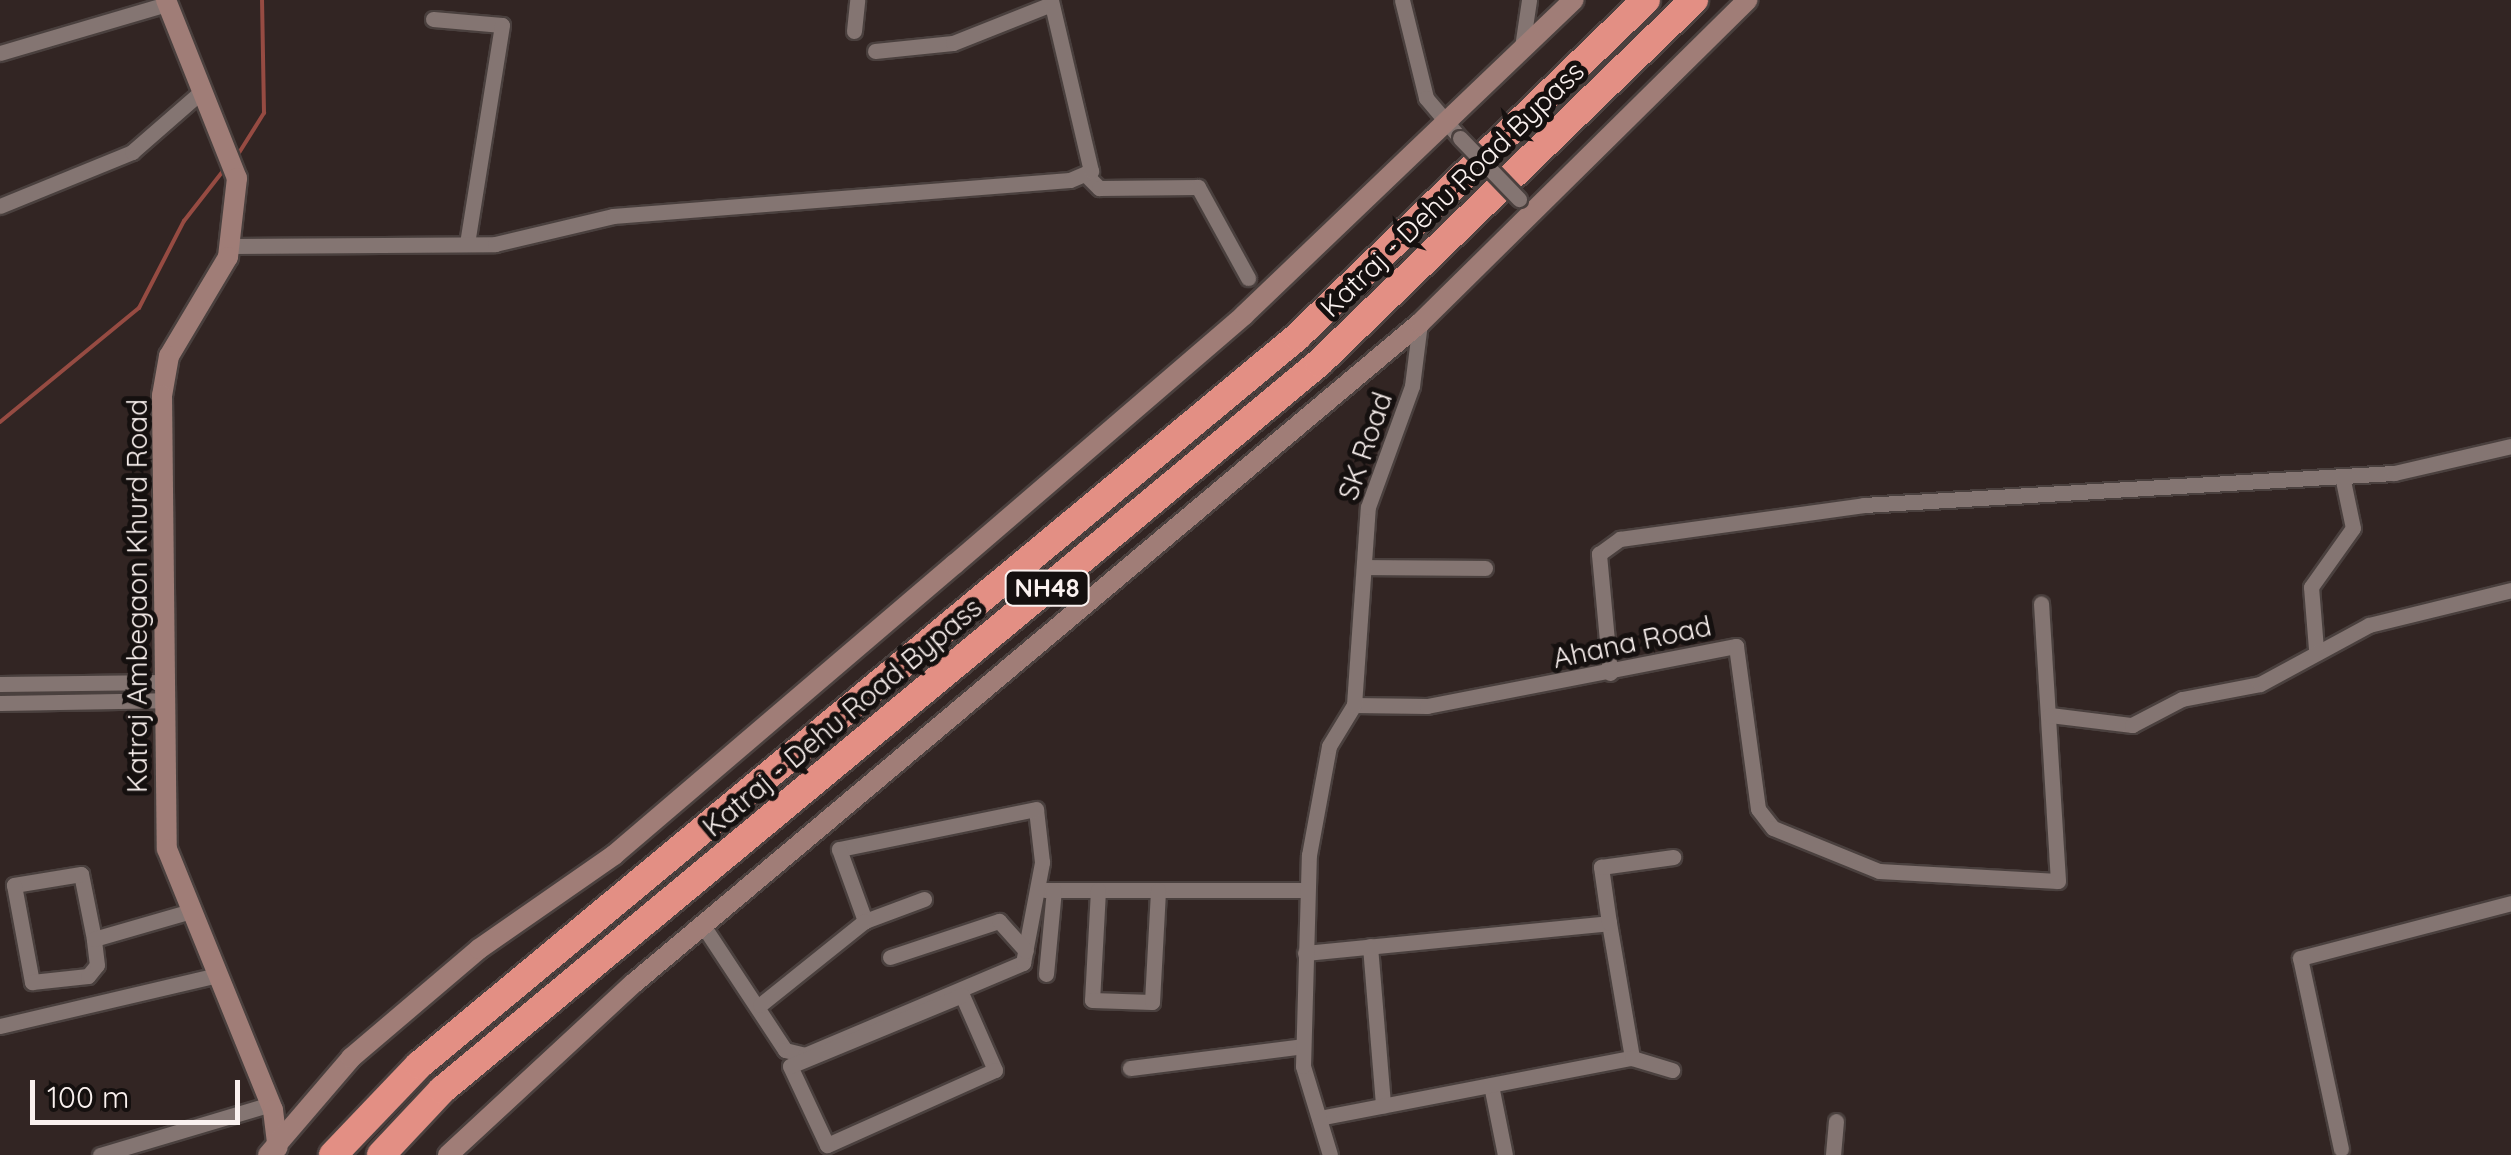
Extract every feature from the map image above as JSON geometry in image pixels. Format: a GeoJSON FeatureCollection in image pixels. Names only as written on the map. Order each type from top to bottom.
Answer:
{"type":"FeatureCollection","features":[{"type":"Feature","properties":{"kind":"highway","name":"Katraj - Dehu Road Bypass"},"geometry":{"type":"LineString","coordinates":[[334,1155],[420,1065],[1297,338],[1646,0]]}},
{"type":"Feature","properties":{"kind":"highway","name":"Katraj - Dehu Road Bypass"},"geometry":{"type":"LineString","coordinates":[[381,1155],[442,1090],[1319,362],[1694,0]]}},
{"type":"Feature","properties":{"kind":"street"},"geometry":{"type":"LineString","coordinates":[[854,31],[856,0]]}},
{"type":"Feature","properties":{"kind":"street"},"geometry":{"type":"LineString","coordinates":[[1402,0],[1426,98],[1526,206]]}},
{"type":"Feature","properties":{"kind":"street"},"geometry":{"type":"LineString","coordinates":[[1522,47],[1529,0]]}},
{"type":"Feature","properties":{"kind":"street"},"geometry":{"type":"LineString","coordinates":[[275,1152],[351,1058],[479,949],[614,855],[920,596],[1453,131],[1522,47],[1574,0]]}},
{"type":"Feature","properties":{"kind":"street"},"geometry":{"type":"LineString","coordinates":[[448,1155],[702,924],[1420,323],[1526,206],[1742,5],[1760,0]]}},
{"type":"Feature","properties":{"kind":"street"},"geometry":{"type":"LineString","coordinates":[[0,53],[166,2]]}},
{"type":"Feature","properties":{"kind":"street","name":"Katraj Ambegaon Khurd Road"},"geometry":{"type":"LineString","coordinates":[[166,2],[223,134],[237,178],[231,246],[169,356],[162,395],[167,849],[270,1104],[275,1152]]}},
{"type":"Feature","properties":{"kind":"street"},"geometry":{"type":"LineString","coordinates":[[874,51],[953,42],[1051,2],[1085,174],[1099,188],[1198,187],[1248,278]]}},
{"type":"Feature","properties":{"kind":"street"},"geometry":{"type":"LineString","coordinates":[[433,20],[502,25],[467,243]]}},
{"type":"Feature","properties":{"kind":"street"},"geometry":{"type":"LineString","coordinates":[[0,206],[132,152],[202,91]]}},
{"type":"Feature","properties":{"kind":"street"},"geometry":{"type":"LineString","coordinates":[[231,246],[467,243],[613,216],[1015,187],[1085,174]]}},
{"type":"Feature","properties":{"kind":"street","name":"SK Road"},"geometry":{"type":"LineString","coordinates":[[1354,704],[1368,507],[1412,386],[1420,323]]}},
{"type":"Feature","properties":{"kind":"street"},"geometry":{"type":"LineString","coordinates":[[1610,673],[1598,554],[1620,539],[1864,505],[2342,476],[2451,465],[2511,446]]}},
{"type":"Feature","properties":{"kind":"street"},"geometry":{"type":"LineString","coordinates":[[2316,649],[2312,587],[2353,528],[2342,476]]}},
{"type":"Feature","properties":{"kind":"street"},"geometry":{"type":"LineString","coordinates":[[1365,567],[1484,568]]}},
{"type":"Feature","properties":{"kind":"street"},"geometry":{"type":"LineString","coordinates":[[2042,604],[2050,714],[2132,725],[2182,699],[2260,684],[2316,649],[2369,626],[2511,590]]}},
{"type":"Feature","properties":{"kind":"street","name":"Ahana Road"},"geometry":{"type":"LineString","coordinates":[[1354,704],[1428,706],[1736,646],[1758,809],[1774,828],[1879,871],[2058,881],[2050,714]]}},
{"type":"Feature","properties":{"kind":"street"},"geometry":{"type":"LineString","coordinates":[[0,684],[164,691]]}},
{"type":"Feature","properties":{"kind":"street"},"geometry":{"type":"LineString","coordinates":[[0,703],[164,691]]}},
{"type":"Feature","properties":{"kind":"street"},"geometry":{"type":"LineString","coordinates":[[1330,1155],[1304,1046],[1308,890],[1329,746],[1354,704]]}},
{"type":"Feature","properties":{"kind":"street"},"geometry":{"type":"LineString","coordinates":[[865,921],[838,856],[845,844],[1028,805],[1042,818],[1042,862],[1026,950],[1013,971],[790,1066],[828,1150],[994,1070],[962,994]]}},
{"type":"Feature","properties":{"kind":"street"},"geometry":{"type":"LineString","coordinates":[[1632,1058],[1600,867],[1673,857]]}},
{"type":"Feature","properties":{"kind":"street"},"geometry":{"type":"LineString","coordinates":[[86,877],[94,939],[95,972],[26,979],[14,884],[86,877]]}},
{"type":"Feature","properties":{"kind":"street"},"geometry":{"type":"LineString","coordinates":[[1046,974],[1050,890],[1308,890]]}},
{"type":"Feature","properties":{"kind":"street"},"geometry":{"type":"LineString","coordinates":[[1098,890],[1092,1000],[1152,1002],[1158,890]]}},
{"type":"Feature","properties":{"kind":"street"},"geometry":{"type":"LineString","coordinates":[[760,1005],[865,921],[924,899]]}},
{"type":"Feature","properties":{"kind":"street"},"geometry":{"type":"LineString","coordinates":[[2340,1149],[2300,958],[2511,903]]}},
{"type":"Feature","properties":{"kind":"street"},"geometry":{"type":"LineString","coordinates":[[94,939],[191,912]]}},
{"type":"Feature","properties":{"kind":"street"},"geometry":{"type":"LineString","coordinates":[[890,958],[999,921],[1026,950]]}},
{"type":"Feature","properties":{"kind":"street"},"geometry":{"type":"LineString","coordinates":[[1305,952],[1610,923]]}},
{"type":"Feature","properties":{"kind":"street"},"geometry":{"type":"LineString","coordinates":[[702,924],[760,1005],[785,1050],[806,1055],[962,994]]}},
{"type":"Feature","properties":{"kind":"street"},"geometry":{"type":"LineString","coordinates":[[1370,946],[1384,1105]]}},
{"type":"Feature","properties":{"kind":"street"},"geometry":{"type":"LineString","coordinates":[[0,1026],[218,975]]}},
{"type":"Feature","properties":{"kind":"street"},"geometry":{"type":"LineString","coordinates":[[1130,1068],[1304,1046]]}},
{"type":"Feature","properties":{"kind":"street"},"geometry":{"type":"LineString","coordinates":[[1319,1118],[1632,1058],[1672,1070]]}},
{"type":"Feature","properties":{"kind":"street"},"geometry":{"type":"LineString","coordinates":[[1491,1085],[1505,1155]]}},
{"type":"Feature","properties":{"kind":"street"},"geometry":{"type":"LineString","coordinates":[[100,1155],[270,1104]]}},
{"type":"Feature","properties":{"kind":"street"},"geometry":{"type":"LineString","coordinates":[[1833,1155],[1836,1121]]}},
{"type":"Feature","properties":{"kind":"waterway"},"geometry":{"type":"LineString","coordinates":[[237,156],[264,113],[262,0]]}},
{"type":"Feature","properties":{"kind":"waterway"},"geometry":{"type":"LineString","coordinates":[[0,422],[139,308],[184,221],[227,166]]}}]}
